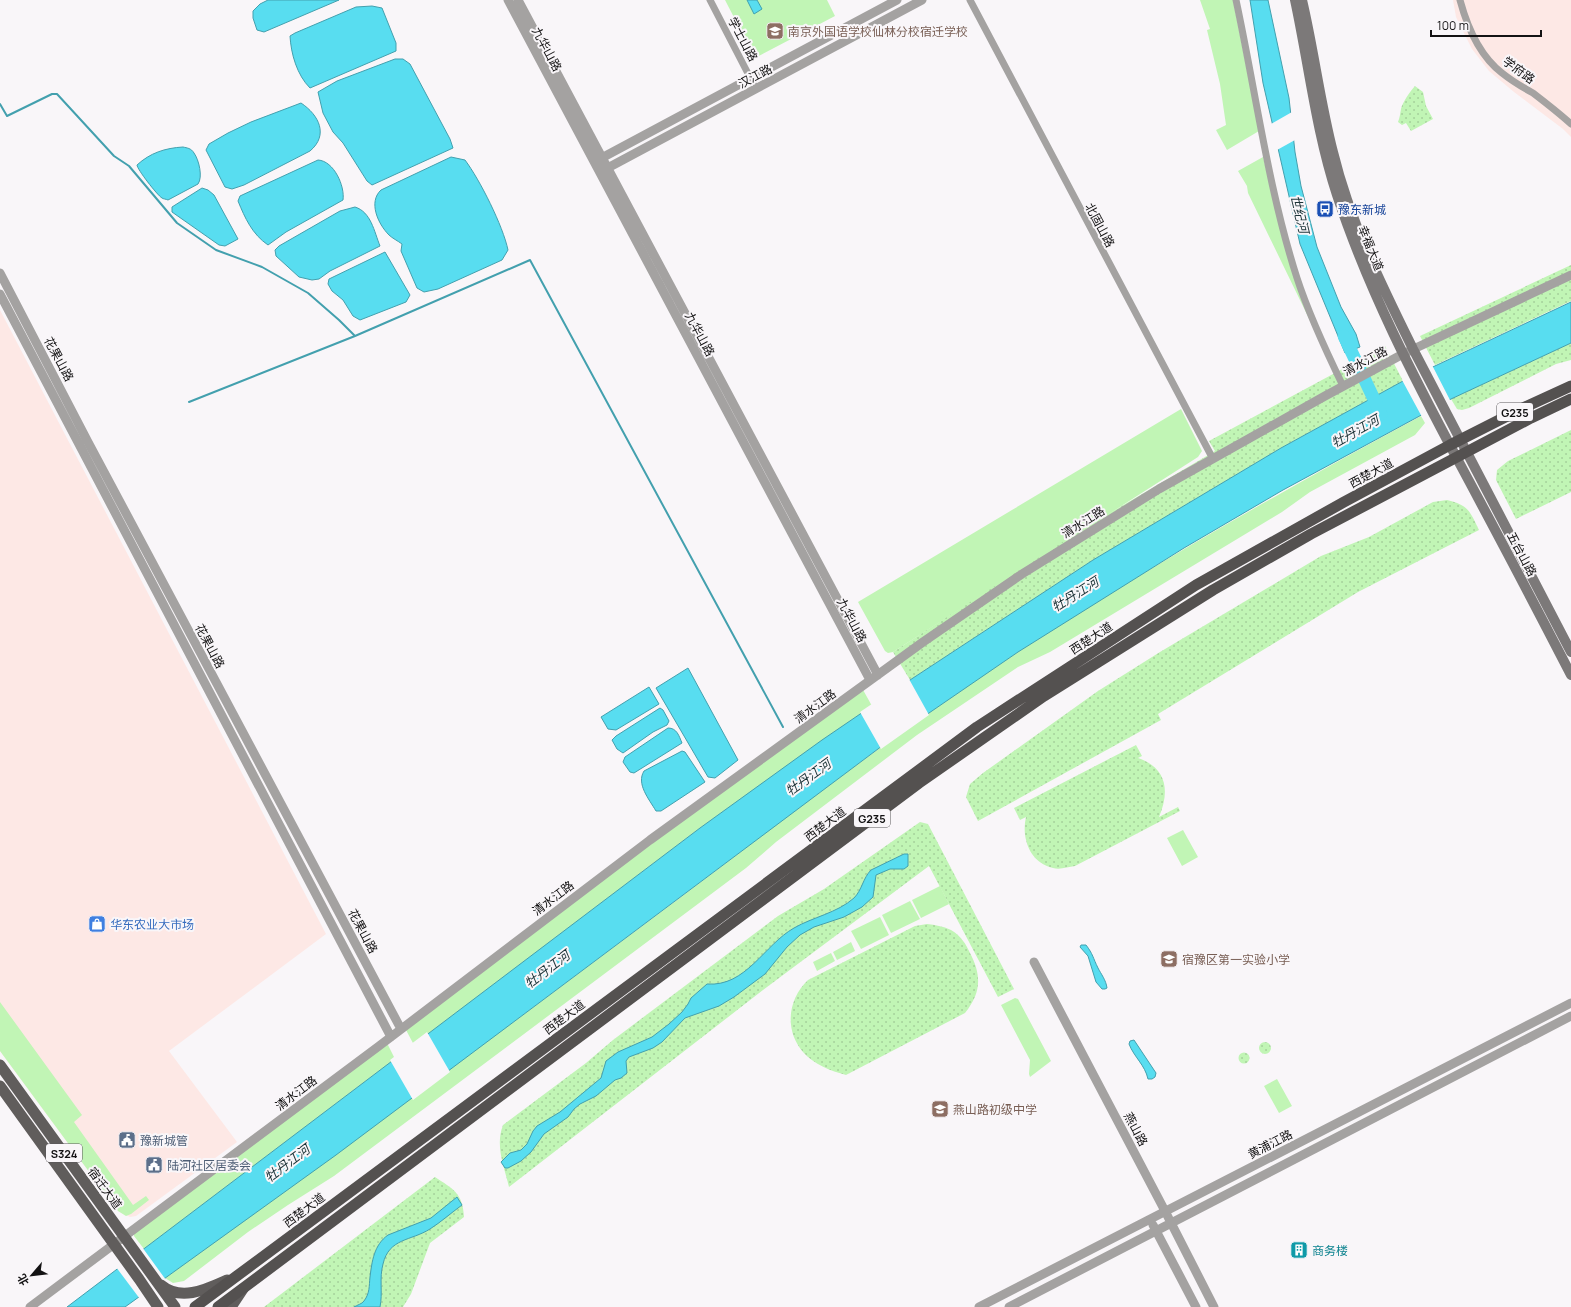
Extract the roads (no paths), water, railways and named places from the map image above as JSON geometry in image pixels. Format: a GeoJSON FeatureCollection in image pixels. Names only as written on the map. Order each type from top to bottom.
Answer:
{"type":"FeatureCollection","features":[{"type":"Feature","properties":{"kind":"highway","name":"西楚大道"},"geometry":{"type":"LineString","coordinates":[[195,1307],[977,727],[1196,585],[1455,442],[1571,386]]}},
{"type":"Feature","properties":{"kind":"highway","name":"西楚大道"},"geometry":{"type":"LineString","coordinates":[[218,1307],[919,783],[1050,692],[1213,590],[1311,534],[1571,399]]}},
{"type":"Feature","properties":{"kind":"main road","name":"幸福大道"},"geometry":{"type":"LineString","coordinates":[[1295,0],[1313,104],[1336,194],[1363,264],[1403,354],[1441,429],[1455,442]]}},
{"type":"Feature","properties":{"kind":"main road","name":"幸福大道"},"geometry":{"type":"LineString","coordinates":[[1302,0],[1333,153],[1346,197],[1375,270],[1413,350],[1451,424],[1455,442]]}},
{"type":"Feature","properties":{"kind":"main road","name":"五台山路"},"geometry":{"type":"LineString","coordinates":[[1455,442],[1571,652]]}},
{"type":"Feature","properties":{"kind":"main road","name":"五台山路"},"geometry":{"type":"LineString","coordinates":[[1462,455],[1571,675]]}},
{"type":"Feature","properties":{"kind":"main road","name":"宿迁大道"},"geometry":{"type":"LineString","coordinates":[[0,1065],[175,1307]]}},
{"type":"Feature","properties":{"kind":"main road","name":"S324"},"geometry":{"type":"LineString","coordinates":[[0,1086],[116,1246],[139,1279],[150,1302],[154,1305]]}},
{"type":"Feature","properties":{"kind":"main road"},"geometry":{"type":"LineString","coordinates":[[156,1280],[166,1289],[182,1294],[205,1289],[235,1277]]}},
{"type":"Feature","properties":{"kind":"main road"},"geometry":{"type":"LineString","coordinates":[[231,1307],[245,1287]]}},
{"type":"Feature","properties":{"kind":"street","name":"九华山路"},"geometry":{"type":"LineString","coordinates":[[508,0],[598,160]]}},
{"type":"Feature","properties":{"kind":"street","name":"九华山路"},"geometry":{"type":"LineString","coordinates":[[518,0],[603,170],[874,677]]}},
{"type":"Feature","properties":{"kind":"street","name":"学士山路"},"geometry":{"type":"LineString","coordinates":[[710,0],[756,89]]}},
{"type":"Feature","properties":{"kind":"street","name":"汉江路"},"geometry":{"type":"LineString","coordinates":[[598,160],[896,0]]}},
{"type":"Feature","properties":{"kind":"street","name":"汉江路"},"geometry":{"type":"LineString","coordinates":[[603,170],[922,0]]}},
{"type":"Feature","properties":{"kind":"street","name":"北固山路"},"geometry":{"type":"LineString","coordinates":[[970,0],[1212,459]]}},
{"type":"Feature","properties":{"kind":"street"},"geometry":{"type":"LineString","coordinates":[[1236,0],[1265,150],[1288,249],[1304,300],[1315,326],[1346,385]]}},
{"type":"Feature","properties":{"kind":"street","name":"学府路"},"geometry":{"type":"LineString","coordinates":[[1460,0],[1464,17],[1489,60],[1501,72],[1555,109],[1571,124]]}},
{"type":"Feature","properties":{"kind":"street","name":"花果山路"},"geometry":{"type":"LineString","coordinates":[[0,273],[401,1029]]}},
{"type":"Feature","properties":{"kind":"street","name":"清水江路"},"geometry":{"type":"LineString","coordinates":[[116,1246],[650,840],[874,677],[1022,574],[1159,489],[1346,385],[1403,354],[1571,275]]}},
{"type":"Feature","properties":{"kind":"street","name":"花果山路"},"geometry":{"type":"LineString","coordinates":[[0,294],[391,1037]]}},
{"type":"Feature","properties":{"kind":"street","name":"燕山路"},"geometry":{"type":"LineString","coordinates":[[1034,962],[1214,1307]]}},
{"type":"Feature","properties":{"kind":"street","name":"黄浦江路"},"geometry":{"type":"LineString","coordinates":[[979,1307],[1571,1003]]}},
{"type":"Feature","properties":{"kind":"street","name":"黄浦江路"},"geometry":{"type":"LineString","coordinates":[[1009,1307],[1571,1016]]}},
{"type":"Feature","properties":{"kind":"street"},"geometry":{"type":"LineString","coordinates":[[1150,1219],[1196,1307]]}},
{"type":"Feature","properties":{"kind":"street"},"geometry":{"type":"LineString","coordinates":[[30,1307],[116,1246]]}},
{"type":"Feature","properties":{"kind":"water"},"geometry":{"type":"Polygon","coordinates":[[[268,0],[339,0],[264,32],[257,30],[253,18],[253,11],[260,4],[268,0]]]}},
{"type":"Feature","properties":{"kind":"water"},"geometry":{"type":"Polygon","coordinates":[[[747,0],[757,0],[762,9],[754,14],[747,0]]]}},
{"type":"Feature","properties":{"kind":"water"},"geometry":{"type":"Polygon","coordinates":[[[1250,0],[1268,0],[1289,98],[1295,152],[1301,186],[1317,247],[1341,307],[1356,334],[1360,347],[1345,353],[1300,244],[1263,83],[1250,0]]]}},
{"type":"Feature","properties":{"kind":"water"},"geometry":{"type":"Polygon","coordinates":[[[372,6],[382,8],[396,43],[396,51],[310,88],[305,83],[298,71],[290,36],[356,7],[372,6]]]}},
{"type":"Feature","properties":{"kind":"water"},"geometry":{"type":"Polygon","coordinates":[[[395,59],[403,59],[410,64],[450,139],[453,148],[372,185],[367,181],[343,143],[333,132],[323,113],[318,92],[337,81],[395,59]]]}},
{"type":"Feature","properties":{"kind":"water"},"geometry":{"type":"Polygon","coordinates":[[[301,103],[313,113],[317,119],[320,132],[316,145],[310,151],[244,185],[232,189],[225,187],[206,150],[209,144],[251,122],[301,103]]]}},
{"type":"Feature","properties":{"kind":"water"},"geometry":{"type":"Polygon","coordinates":[[[183,147],[192,150],[196,156],[200,168],[198,184],[168,200],[163,199],[148,182],[137,165],[147,157],[158,152],[183,147]]]}},
{"type":"Feature","properties":{"kind":"water"},"geometry":{"type":"Polygon","coordinates":[[[451,157],[465,160],[471,169],[496,216],[508,250],[502,260],[438,289],[424,292],[417,288],[401,251],[402,244],[389,235],[381,225],[376,213],[375,201],[381,190],[451,157]]]}},
{"type":"Feature","properties":{"kind":"water"},"geometry":{"type":"Polygon","coordinates":[[[318,160],[324,161],[337,175],[342,188],[343,200],[286,232],[268,245],[253,231],[243,214],[238,201],[240,196],[318,160]]]}},
{"type":"Feature","properties":{"kind":"water"},"geometry":{"type":"Polygon","coordinates":[[[202,188],[208,190],[214,195],[238,239],[225,246],[219,245],[172,212],[172,207],[202,188]]]}},
{"type":"Feature","properties":{"kind":"water"},"geometry":{"type":"Polygon","coordinates":[[[355,207],[365,213],[374,228],[380,246],[330,271],[319,279],[312,280],[299,277],[276,256],[275,250],[279,246],[340,211],[355,207]]]}},
{"type":"Feature","properties":{"kind":"water"},"geometry":{"type":"Polygon","coordinates":[[[385,252],[410,295],[406,302],[360,320],[353,316],[343,300],[332,291],[328,284],[329,279],[385,252]]]}},
{"type":"Feature","properties":{"kind":"water","name":"牡丹江河"},"geometry":{"type":"Polygon","coordinates":[[[1571,302],[1571,343],[1451,399],[1283,490],[1184,548],[1018,652],[894,737],[336,1155],[125,1307],[67,1307],[700,828],[822,740],[910,680],[1093,560],[1281,448],[1403,381],[1571,302]]]}},
{"type":"Feature","properties":{"kind":"water"},"geometry":{"type":"Polygon","coordinates":[[[688,668],[738,760],[715,778],[708,777],[656,688],[688,668]]]}},
{"type":"Feature","properties":{"kind":"water"},"geometry":{"type":"Polygon","coordinates":[[[649,687],[659,704],[616,730],[608,729],[601,717],[649,687]]]}},
{"type":"Feature","properties":{"kind":"water"},"geometry":{"type":"Polygon","coordinates":[[[660,708],[663,710],[669,721],[667,725],[653,732],[623,753],[617,749],[612,740],[616,736],[660,708]]]}},
{"type":"Feature","properties":{"kind":"water"},"geometry":{"type":"Polygon","coordinates":[[[668,728],[676,731],[682,743],[634,773],[630,772],[623,762],[625,757],[668,728]]]}},
{"type":"Feature","properties":{"kind":"water"},"geometry":{"type":"Polygon","coordinates":[[[682,751],[685,752],[705,782],[661,811],[656,811],[642,786],[642,776],[644,771],[682,751]]]}},
{"type":"Feature","properties":{"kind":"water"},"geometry":{"type":"Polygon","coordinates":[[[904,854],[908,854],[908,866],[904,869],[890,869],[876,875],[873,897],[862,907],[844,917],[814,927],[800,935],[787,947],[765,974],[734,997],[719,1006],[685,1018],[662,1042],[653,1048],[629,1057],[626,1061],[627,1073],[621,1078],[615,1080],[596,1096],[580,1104],[568,1117],[544,1134],[531,1152],[521,1161],[508,1168],[505,1168],[501,1162],[510,1153],[521,1150],[527,1144],[537,1126],[560,1112],[601,1078],[606,1061],[618,1052],[652,1037],[682,1012],[691,998],[707,984],[721,983],[733,979],[754,964],[783,935],[794,928],[833,911],[847,903],[857,895],[871,870],[904,854]]]}},
{"type":"Feature","properties":{"kind":"water"},"geometry":{"type":"Polygon","coordinates":[[[1081,945],[1086,945],[1090,951],[1105,980],[1107,988],[1102,989],[1096,982],[1088,956],[1080,947],[1081,945]]]}},
{"type":"Feature","properties":{"kind":"water"},"geometry":{"type":"Polygon","coordinates":[[[1134,1040],[1156,1073],[1155,1077],[1152,1079],[1148,1079],[1147,1074],[1131,1049],[1129,1044],[1130,1041],[1134,1040]]]}},
{"type":"Feature","properties":{"kind":"water"},"geometry":{"type":"Polygon","coordinates":[[[457,1197],[462,1205],[430,1229],[402,1241],[390,1249],[382,1269],[380,1307],[354,1307],[361,1304],[366,1298],[369,1289],[374,1254],[383,1239],[388,1235],[431,1218],[457,1197]]]}},
{"type":"Feature","properties":{"kind":"waterway"},"geometry":{"type":"LineString","coordinates":[[0,104],[7,116],[52,94],[57,94],[114,156],[129,166],[177,223],[216,250],[262,267],[308,293],[355,336]]}},
{"type":"Feature","properties":{"kind":"waterway"},"geometry":{"type":"LineString","coordinates":[[189,402],[355,336],[530,260],[783,727]]}},
{"type":"Feature","properties":{"kind":"waterway","name":"世纪河"},"geometry":{"type":"LineString","coordinates":[[1344,336],[1381,414]]}},
{"type":"Feature","properties":{"kind":"place","name":"南京外国语学校仙林分校宿迁学校"},"geometry":{"type":"Point","coordinates":[775,31]}},
{"type":"Feature","properties":{"kind":"place","name":"豫东新城"},"geometry":{"type":"Point","coordinates":[1325,209]}},
{"type":"Feature","properties":{"kind":"place","name":"华东农业大市场"},"geometry":{"type":"Point","coordinates":[97,924]}},
{"type":"Feature","properties":{"kind":"place","name":"宿豫区第一实验小学"},"geometry":{"type":"Point","coordinates":[1169,959]}},
{"type":"Feature","properties":{"kind":"place","name":"燕山路初级中学"},"geometry":{"type":"Point","coordinates":[940,1109]}},
{"type":"Feature","properties":{"kind":"place","name":"豫新城管"},"geometry":{"type":"Point","coordinates":[127,1140]}},
{"type":"Feature","properties":{"kind":"place","name":"陆河社区居委会"},"geometry":{"type":"Point","coordinates":[154,1165]}},
{"type":"Feature","properties":{"kind":"place","name":"商务楼"},"geometry":{"type":"Point","coordinates":[1299,1250]}}]}
